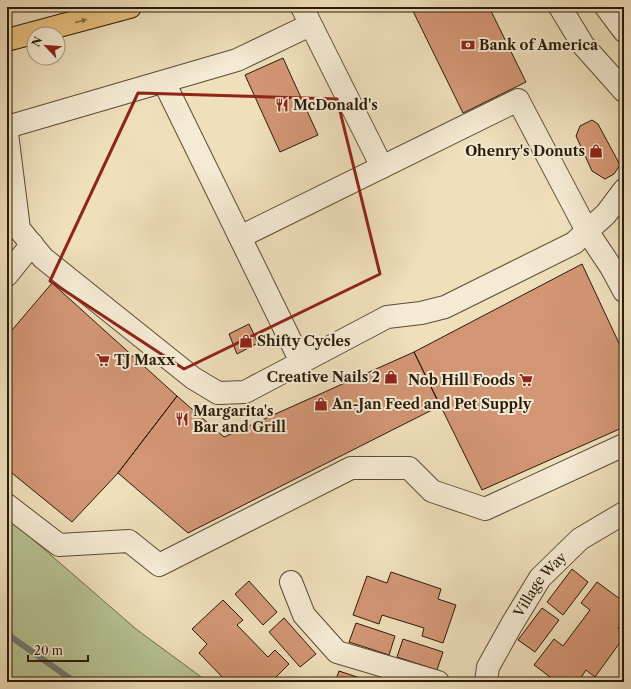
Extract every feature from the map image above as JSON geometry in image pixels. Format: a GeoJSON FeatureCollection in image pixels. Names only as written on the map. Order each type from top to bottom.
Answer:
{"type":"FeatureCollection","features":[{"type":"Feature","properties":{"kind":"main road"},"geometry":{"type":"LineString","coordinates":[[7,40],[130,7]]}},
{"type":"Feature","properties":{"kind":"street"},"geometry":{"type":"LineString","coordinates":[[560,7],[583,45],[624,90]]}},
{"type":"Feature","properties":{"kind":"street"},"geometry":{"type":"LineString","coordinates":[[606,7],[624,31]]}},
{"type":"Feature","properties":{"kind":"street"},"geometry":{"type":"LineString","coordinates":[[7,127],[238,60],[306,16],[382,167]]}},
{"type":"Feature","properties":{"kind":"street"},"geometry":{"type":"LineString","coordinates":[[164,82],[301,362]]}},
{"type":"Feature","properties":{"kind":"street"},"geometry":{"type":"LineString","coordinates":[[240,237],[518,100],[588,231],[611,267],[624,291]]}},
{"type":"Feature","properties":{"kind":"street"},"geometry":{"type":"LineString","coordinates":[[7,133],[19,229],[43,258],[194,378],[218,393],[245,392],[387,317],[445,307],[574,243],[606,214],[624,190]]}},
{"type":"Feature","properties":{"kind":"street"},"geometry":{"type":"LineString","coordinates":[[9,270],[32,244]]}},
{"type":"Feature","properties":{"kind":"street"},"geometry":{"type":"LineString","coordinates":[[7,505],[58,545],[129,541],[159,565],[351,468],[409,468],[432,492],[485,509],[624,446]]}},
{"type":"Feature","properties":{"kind":"street","name":"Village Way"},"geometry":{"type":"LineString","coordinates":[[486,682],[488,667],[540,578],[580,539],[624,513]]}},
{"type":"Feature","properties":{"kind":"street"},"geometry":{"type":"LineString","coordinates":[[291,582],[304,615],[337,652],[438,682]]}},
{"type":"Feature","properties":{"kind":"highlighted area"},"geometry":{"type":"Polygon","coordinates":[[[138,93],[337,99],[380,274],[184,369],[50,281],[138,93]]]}},
{"type":"Feature","properties":{"kind":"green space"},"geometry":{"type":"Polygon","coordinates":[[[7,517],[136,629],[208,682],[7,682],[7,517]]]}},
{"type":"Feature","properties":{"kind":"building","name":"Bank of America"},"geometry":{"type":"Polygon","coordinates":[[[411,7],[489,7],[526,82],[463,113],[411,7]]]}},
{"type":"Feature","properties":{"kind":"building","name":"McDonald's"},"geometry":{"type":"Polygon","coordinates":[[[283,58],[318,135],[280,152],[245,75],[283,58]]]}},
{"type":"Feature","properties":{"kind":"building"},"geometry":{"type":"Polygon","coordinates":[[[592,120],[598,124],[620,165],[614,174],[605,179],[592,171],[576,136],[580,126],[592,120]]]}},
{"type":"Feature","properties":{"kind":"building","name":"Nob Hill Foods"},"geometry":{"type":"Polygon","coordinates":[[[582,264],[624,354],[624,427],[482,490],[414,352],[582,264]]]}},
{"type":"Feature","properties":{"kind":"building"},"geometry":{"type":"Polygon","coordinates":[[[52,283],[177,396],[118,473],[72,522],[7,469],[7,336],[52,283]]]}},
{"type":"Feature","properties":{"kind":"building"},"geometry":{"type":"Polygon","coordinates":[[[249,324],[258,343],[237,354],[229,334],[249,324]]]}},
{"type":"Feature","properties":{"kind":"building"},"geometry":{"type":"Polygon","coordinates":[[[414,352],[440,406],[188,533],[118,473],[177,396],[224,437],[414,352]]]}},
{"type":"Feature","properties":{"kind":"building"},"geometry":{"type":"Polygon","coordinates":[[[572,569],[588,582],[563,615],[547,602],[572,569]]]}},
{"type":"Feature","properties":{"kind":"building"},"geometry":{"type":"Polygon","coordinates":[[[391,572],[441,589],[438,599],[456,605],[443,643],[422,636],[424,628],[382,615],[379,624],[353,615],[367,576],[387,583],[391,572]]]}},
{"type":"Feature","properties":{"kind":"building"},"geometry":{"type":"Polygon","coordinates":[[[249,581],[277,612],[263,625],[235,594],[249,581]]]}},
{"type":"Feature","properties":{"kind":"building"},"geometry":{"type":"Polygon","coordinates":[[[597,582],[624,602],[624,619],[618,628],[624,632],[624,637],[595,677],[586,670],[578,682],[557,682],[534,665],[554,639],[563,646],[590,610],[581,603],[597,582]]]}},
{"type":"Feature","properties":{"kind":"building"},"geometry":{"type":"Polygon","coordinates":[[[223,600],[243,620],[237,625],[268,657],[275,650],[289,664],[271,682],[227,682],[199,653],[207,644],[192,629],[223,600]]]}},
{"type":"Feature","properties":{"kind":"building"},"geometry":{"type":"Polygon","coordinates":[[[542,608],[559,620],[535,652],[518,640],[542,608]]]}},
{"type":"Feature","properties":{"kind":"building"},"geometry":{"type":"Polygon","coordinates":[[[284,618],[316,654],[300,667],[269,632],[284,618]]]}},
{"type":"Feature","properties":{"kind":"building"},"geometry":{"type":"Polygon","coordinates":[[[356,623],[395,636],[389,655],[349,642],[356,623]]]}},
{"type":"Feature","properties":{"kind":"building"},"geometry":{"type":"Polygon","coordinates":[[[403,639],[443,652],[437,670],[397,657],[403,639]]]}},
{"type":"Feature","properties":{"kind":"building"},"geometry":{"type":"Polygon","coordinates":[[[339,671],[372,682],[335,682],[339,671]]]}},
{"type":"Feature","properties":{"kind":"waterway"},"geometry":{"type":"LineString","coordinates":[[7,634],[75,682]]}},
{"type":"Feature","properties":{"kind":"place","name":"Bank of America"},"geometry":{"type":"Point","coordinates":[468,45]}},
{"type":"Feature","properties":{"kind":"place","name":"McDonald's"},"geometry":{"type":"Point","coordinates":[282,105]}},
{"type":"Feature","properties":{"kind":"place","name":"Ohenry's Donuts"},"geometry":{"type":"Point","coordinates":[596,151]}},
{"type":"Feature","properties":{"kind":"place","name":"Shifty Cycles"},"geometry":{"type":"Point","coordinates":[246,341]}},
{"type":"Feature","properties":{"kind":"place","name":"TJ Maxx"},"geometry":{"type":"Point","coordinates":[103,360]}},
{"type":"Feature","properties":{"kind":"place","name":"Creative Nails 2"},"geometry":{"type":"Point","coordinates":[391,377]}},
{"type":"Feature","properties":{"kind":"place","name":"Nob Hill Foods"},"geometry":{"type":"Point","coordinates":[526,380]}},
{"type":"Feature","properties":{"kind":"place","name":"An-Jan Feed and Pet Supply"},"geometry":{"type":"Point","coordinates":[321,404]}},
{"type":"Feature","properties":{"kind":"place","name":"Margarita's Bar and Grill"},"geometry":{"type":"Point","coordinates":[182,419]}}]}
